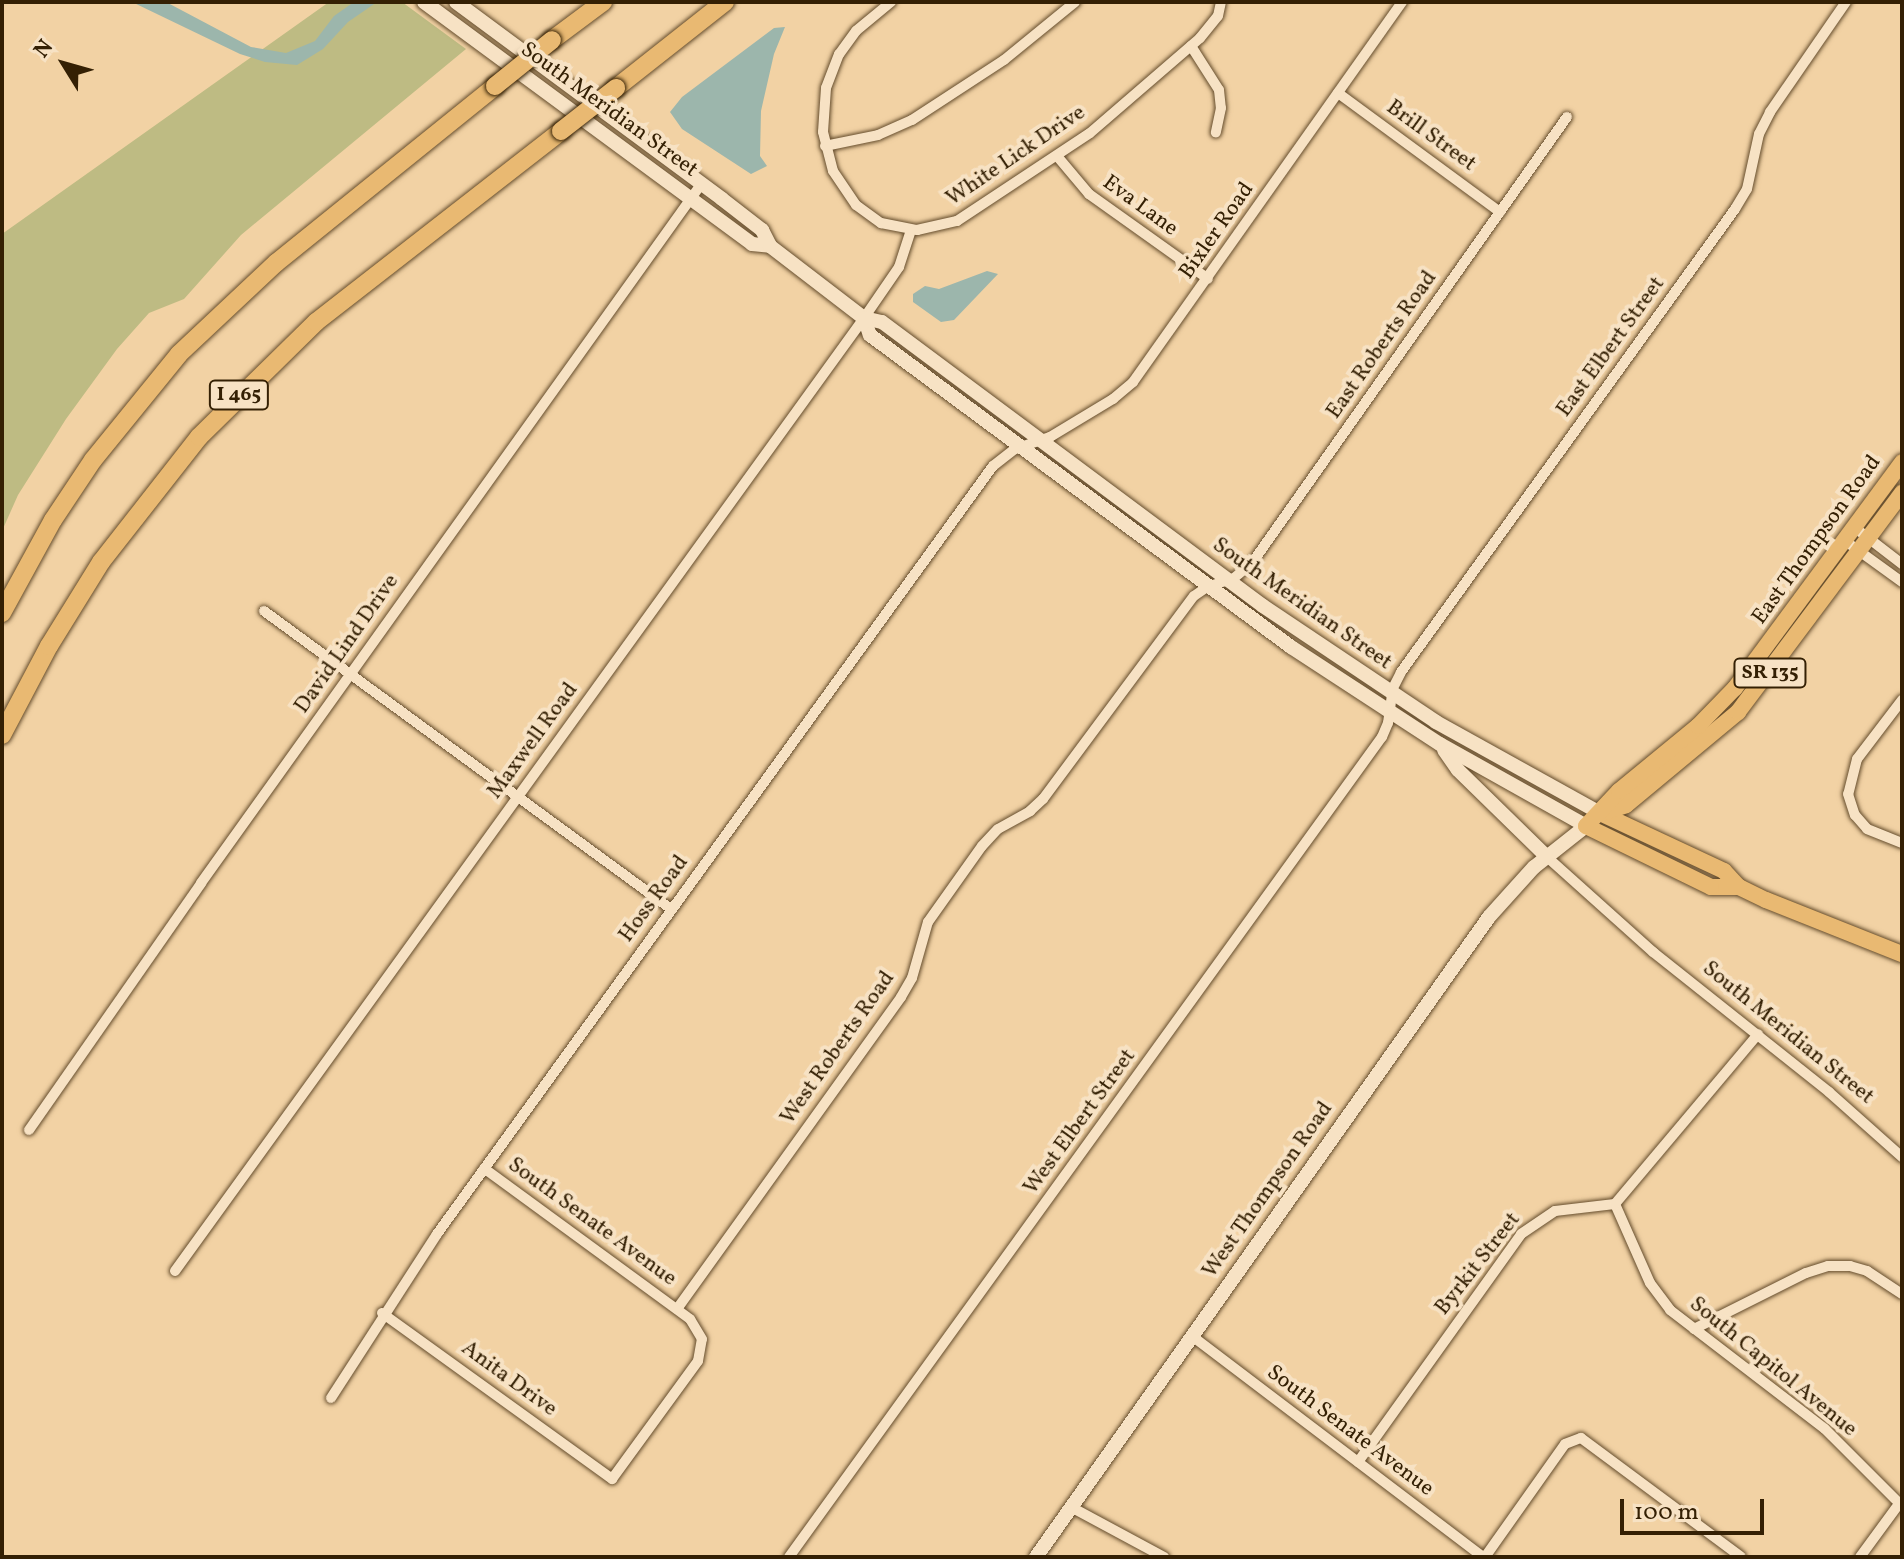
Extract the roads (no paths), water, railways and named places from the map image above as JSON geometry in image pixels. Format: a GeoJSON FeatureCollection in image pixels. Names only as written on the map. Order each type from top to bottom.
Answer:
{"type":"FeatureCollection","features":[{"type":"Feature","properties":{"kind":"highway"},"geometry":{"type":"LineString","coordinates":[[2,613],[53,520],[93,460],[179,354],[301,242],[603,2]]}},
{"type":"Feature","properties":{"kind":"highway","name":"I 465"},"geometry":{"type":"LineString","coordinates":[[2,735],[49,646],[101,562],[158,485],[221,413],[333,308],[725,2]]}},
{"type":"Feature","properties":{"kind":"main road","name":"South Meridian Street"},"geometry":{"type":"LineString","coordinates":[[424,2],[752,244],[770,246]]}},
{"type":"Feature","properties":{"kind":"main road","name":"South Meridian Street"},"geometry":{"type":"LineString","coordinates":[[456,2],[702,183],[762,230],[770,246],[864,318],[882,322],[1029,444],[1391,704],[1470,742],[1600,813],[1724,871],[1739,887]]}},
{"type":"Feature","properties":{"kind":"main road","name":"South Meridian Street"},"geometry":{"type":"LineString","coordinates":[[864,318],[870,335],[1029,444],[1391,704],[1440,744],[1586,826],[1711,887],[1739,887],[1902,954]]}},
{"type":"Feature","properties":{"kind":"main road","name":"East Thompson Road"},"geometry":{"type":"LineString","coordinates":[[1546,856],[1586,826],[1619,791],[1698,726],[1735,688],[1902,462]]}},
{"type":"Feature","properties":{"kind":"main road","name":"East Thompson Road"},"geometry":{"type":"LineString","coordinates":[[1600,813],[1626,805],[1738,712],[1902,493]]}},
{"type":"Feature","properties":{"kind":"main road","name":"South Meridian Street"},"geometry":{"type":"LineString","coordinates":[[1440,744],[1458,770],[1546,856]]}},
{"type":"Feature","properties":{"kind":"main road","name":"West Thompson Road"},"geometry":{"type":"LineString","coordinates":[[1036,1557],[1489,917],[1546,856]]}},
{"type":"Feature","properties":{"kind":"street","name":"White Lick Drive"},"geometry":{"type":"LineString","coordinates":[[891,2],[856,31],[832,69],[823,105],[825,146],[837,179],[858,208],[881,223],[911,230],[938,228],[957,221],[1090,133],[1191,46],[1218,16],[1221,2]]}},
{"type":"Feature","properties":{"kind":"street"},"geometry":{"type":"LineString","coordinates":[[825,146],[878,135],[912,120],[1004,60],[1075,2]]}},
{"type":"Feature","properties":{"kind":"street","name":"Bixler Road"},"geometry":{"type":"LineString","coordinates":[[1029,444],[1127,389],[1402,2]]}},
{"type":"Feature","properties":{"kind":"street","name":"East Elbert Street"},"geometry":{"type":"LineString","coordinates":[[1391,704],[1401,672],[1735,209],[1747,189],[1759,134],[1770,112],[1846,2]]}},
{"type":"Feature","properties":{"kind":"street"},"geometry":{"type":"LineString","coordinates":[[1191,46],[1219,90],[1221,108],[1216,132]]}},
{"type":"Feature","properties":{"kind":"street","name":"Brill Street"},"geometry":{"type":"LineString","coordinates":[[1338,93],[1500,212]]}},
{"type":"Feature","properties":{"kind":"street","name":"East Roberts Road"},"geometry":{"type":"LineString","coordinates":[[1219,583],[1252,563],[1567,117]]}},
{"type":"Feature","properties":{"kind":"street","name":"Eva Lane"},"geometry":{"type":"LineString","coordinates":[[1057,156],[1089,194],[1208,279]]}},
{"type":"Feature","properties":{"kind":"street","name":"David Lind Drive"},"geometry":{"type":"LineString","coordinates":[[29,1130],[702,183]]}},
{"type":"Feature","properties":{"kind":"street","name":"Maxwell Road"},"geometry":{"type":"LineString","coordinates":[[175,1271],[864,318],[899,267],[911,230]]}},
{"type":"Feature","properties":{"kind":"street","name":"Hoss Road"},"geometry":{"type":"LineString","coordinates":[[331,1398],[382,1313],[484,1168],[993,466],[1029,444]]}},
{"type":"Feature","properties":{"kind":"street"},"geometry":{"type":"LineString","coordinates":[[1849,534],[1902,582]]}},
{"type":"Feature","properties":{"kind":"street"},"geometry":{"type":"LineString","coordinates":[[1849,534],[1902,564]]}},
{"type":"Feature","properties":{"kind":"street","name":"West Roberts Road"},"geometry":{"type":"LineString","coordinates":[[677,1309],[901,997],[912,978],[928,922],[982,846],[998,829],[1030,811],[1043,799],[1194,596],[1219,583]]}},
{"type":"Feature","properties":{"kind":"street"},"geometry":{"type":"LineString","coordinates":[[264,611],[671,909]]}},
{"type":"Feature","properties":{"kind":"street"},"geometry":{"type":"LineString","coordinates":[[1902,700],[1857,759],[1850,776],[1849,798],[1860,822],[1874,833],[1902,843]]}},
{"type":"Feature","properties":{"kind":"street","name":"West Elbert Street"},"geometry":{"type":"LineString","coordinates":[[789,1557],[1382,737],[1391,704]]}},
{"type":"Feature","properties":{"kind":"street","name":"South Meridian Street"},"geometry":{"type":"LineString","coordinates":[[1546,856],[1664,962],[1758,1034],[1902,1157]]}},
{"type":"Feature","properties":{"kind":"street"},"geometry":{"type":"LineString","coordinates":[[1615,1204],[1758,1034]]}},
{"type":"Feature","properties":{"kind":"street","name":"South Senate Avenue"},"geometry":{"type":"LineString","coordinates":[[484,1168],[677,1309]]}},
{"type":"Feature","properties":{"kind":"street","name":"South Capitol Avenue"},"geometry":{"type":"LineString","coordinates":[[1615,1204],[1655,1291],[1694,1329],[1825,1429],[1900,1505]]}},
{"type":"Feature","properties":{"kind":"street","name":"Byrkit Street"},"geometry":{"type":"LineString","coordinates":[[1358,1462],[1521,1234],[1555,1211],[1615,1204]]}},
{"type":"Feature","properties":{"kind":"street"},"geometry":{"type":"LineString","coordinates":[[1694,1329],[1806,1273],[1828,1266],[1850,1266],[1867,1271],[1902,1294]]}},
{"type":"Feature","properties":{"kind":"street","name":"Anita Drive"},"geometry":{"type":"LineString","coordinates":[[382,1313],[612,1479],[700,1358],[702,1344],[698,1327],[677,1309]]}},
{"type":"Feature","properties":{"kind":"street","name":"South Senate Avenue"},"geometry":{"type":"LineString","coordinates":[[1192,1336],[1484,1557]]}},
{"type":"Feature","properties":{"kind":"street"},"geometry":{"type":"LineString","coordinates":[[1484,1557],[1565,1444],[1574,1439],[1589,1441],[1741,1557]]}},
{"type":"Feature","properties":{"kind":"street"},"geometry":{"type":"LineString","coordinates":[[1860,1557],[1900,1505]]}},
{"type":"Feature","properties":{"kind":"street"},"geometry":{"type":"LineString","coordinates":[[1071,1507],[1164,1557]]}}]}
